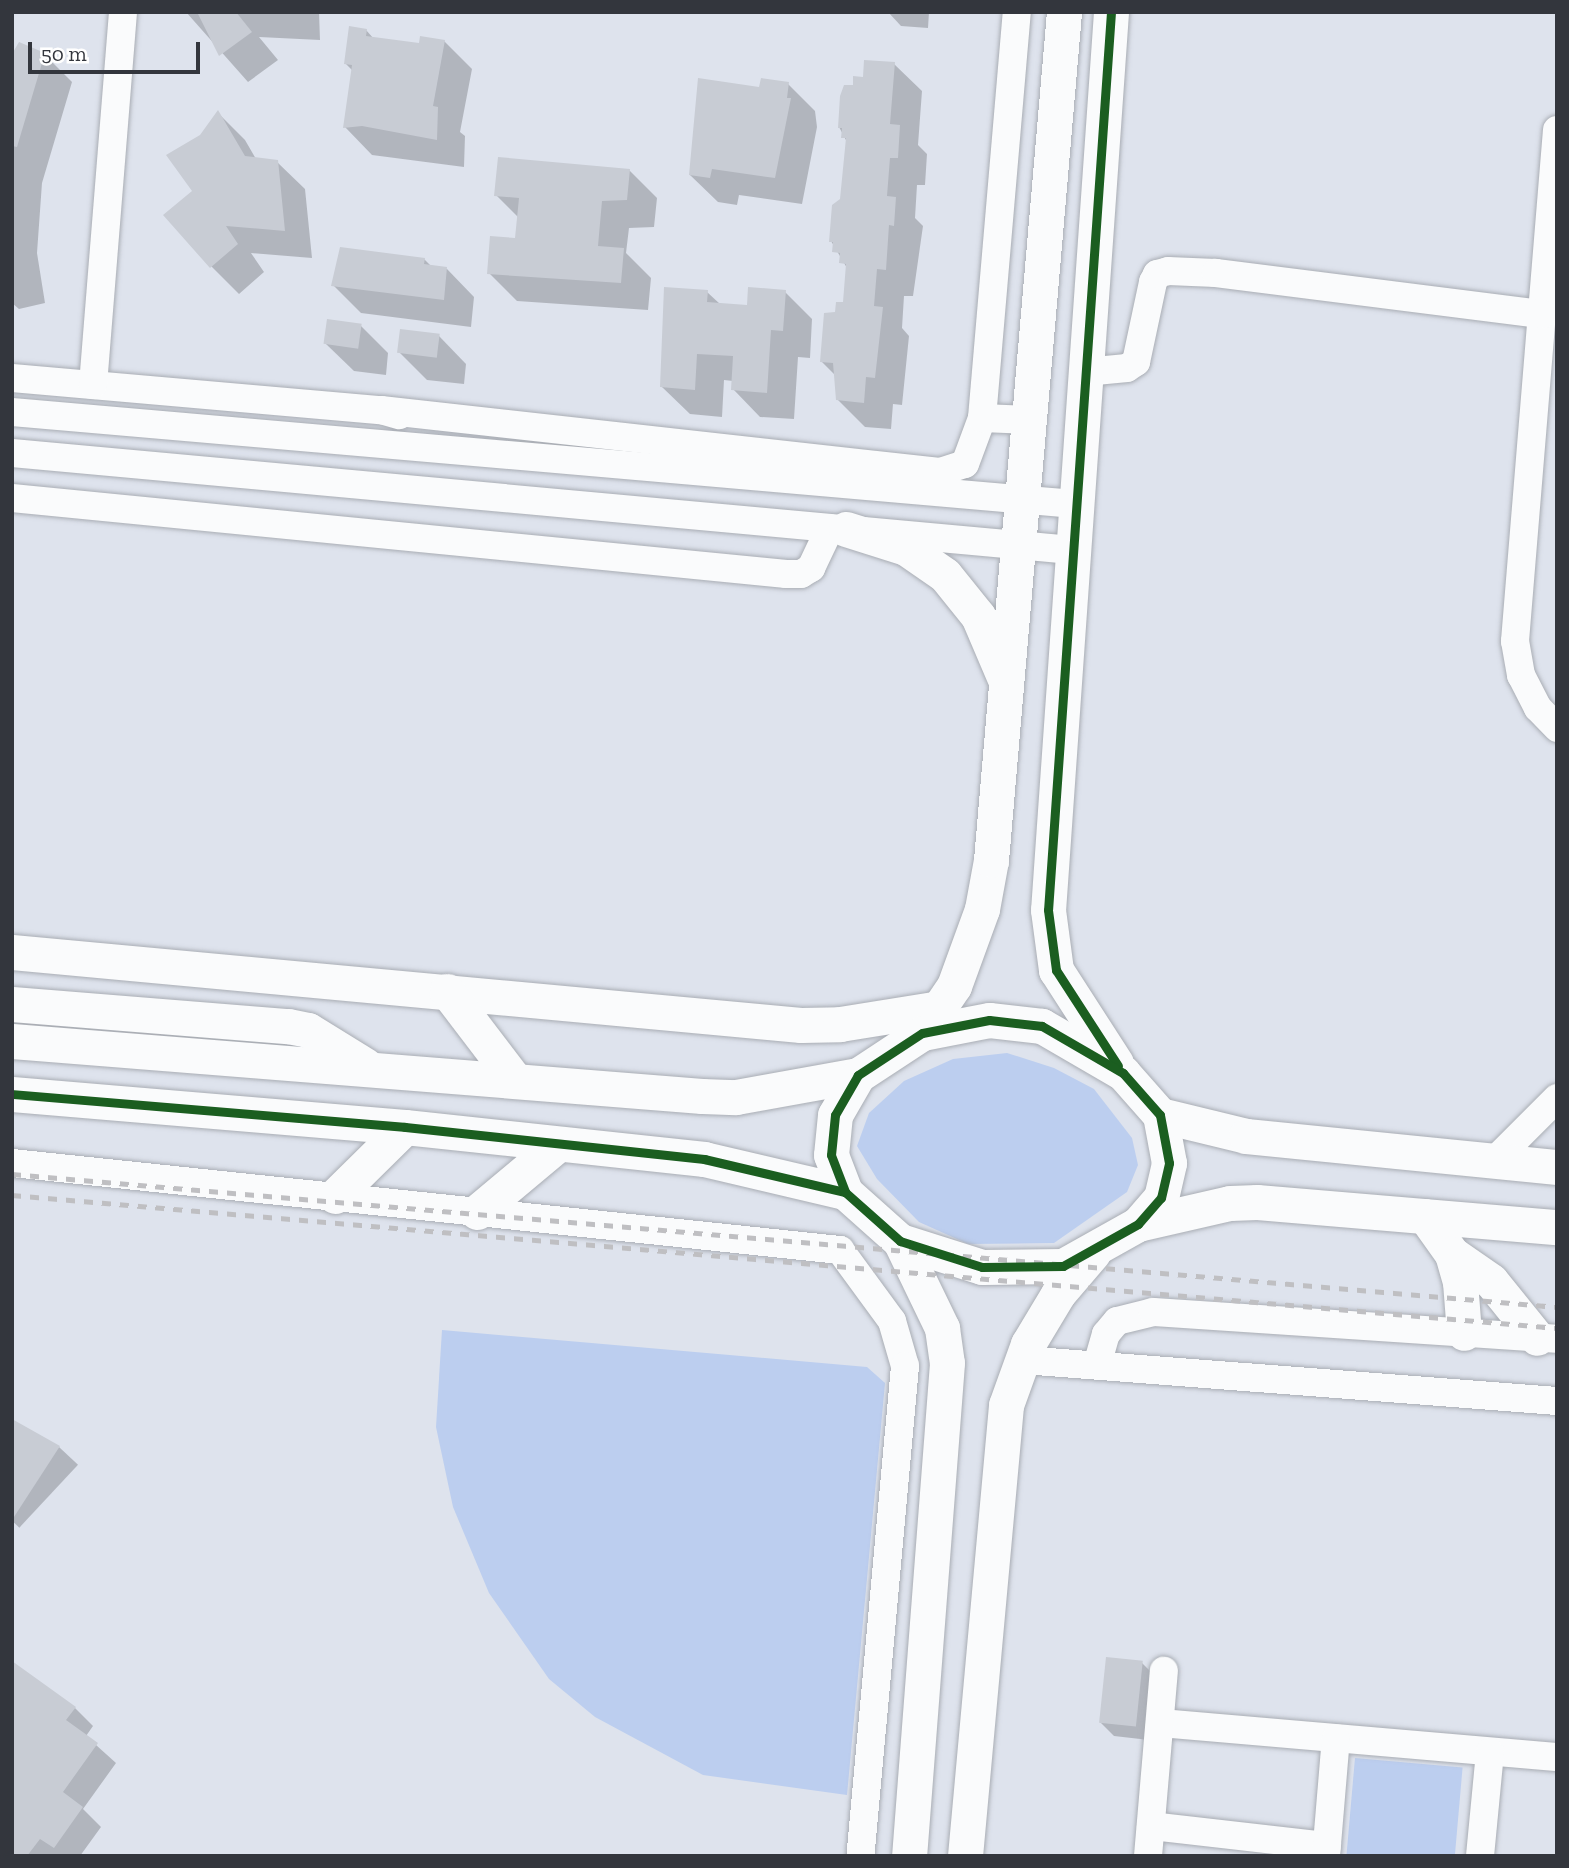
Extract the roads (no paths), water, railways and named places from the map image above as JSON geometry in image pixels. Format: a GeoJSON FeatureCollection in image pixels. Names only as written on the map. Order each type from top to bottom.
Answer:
{"type":"FeatureCollection","features":[{"type":"Feature","properties":{"kind":"street"},"geometry":{"type":"LineString","coordinates":[[93,385],[123,12]]}},
{"type":"Feature","properties":{"kind":"street"},"geometry":{"type":"LineString","coordinates":[[12,378],[381,410],[940,472],[965,464],[982,418],[1017,12]]}},
{"type":"Feature","properties":{"kind":"street"},"geometry":{"type":"LineString","coordinates":[[909,1856],[947,1363],[942,1328],[900,1241],[845,1192],[831,1155],[835,1115],[858,1075],[931,1020],[954,986],[982,909],[991,860],[1064,12]]}},
{"type":"Feature","properties":{"kind":"street"},"geometry":{"type":"LineString","coordinates":[[1111,12],[1048,909],[1056,970],[1123,1073],[1160,1115],[1169,1163],[1161,1198],[1138,1224]]}},
{"type":"Feature","properties":{"kind":"street"},"geometry":{"type":"LineString","coordinates":[[1557,130],[1515,641],[1521,676],[1538,708],[1557,728]]}},
{"type":"Feature","properties":{"kind":"street"},"geometry":{"type":"LineString","coordinates":[[1085,372],[1127,368],[1136,362],[1153,282],[1157,274],[1168,271],[1216,273],[1542,314]]}},
{"type":"Feature","properties":{"kind":"street"},"geometry":{"type":"LineString","coordinates":[[381,410],[535,458]]}},
{"type":"Feature","properties":{"kind":"street"},"geometry":{"type":"LineString","coordinates":[[12,412],[1075,505]]}},
{"type":"Feature","properties":{"kind":"street"},"geometry":{"type":"LineString","coordinates":[[982,418],[1028,421]]}},
{"type":"Feature","properties":{"kind":"street"},"geometry":{"type":"LineString","coordinates":[[12,453],[1072,550]]}},
{"type":"Feature","properties":{"kind":"street"},"geometry":{"type":"LineString","coordinates":[[12,498],[786,574],[801,574],[811,568],[838,528]]}},
{"type":"Feature","properties":{"kind":"street"},"geometry":{"type":"LineString","coordinates":[[838,528],[906,548],[945,575],[978,616],[1006,683]]}},
{"type":"Feature","properties":{"kind":"street"},"geometry":{"type":"LineString","coordinates":[[12,952],[801,1025],[1014,1020],[1042,1026],[1123,1073]]}},
{"type":"Feature","properties":{"kind":"street"},"geometry":{"type":"LineString","coordinates":[[447,991],[514,1079]]}},
{"type":"Feature","properties":{"kind":"street"},"geometry":{"type":"LineString","coordinates":[[12,1004],[288,1026],[308,1030],[370,1068]]}},
{"type":"Feature","properties":{"kind":"street"},"geometry":{"type":"LineString","coordinates":[[12,1041],[736,1097],[858,1075]]}},
{"type":"Feature","properties":{"kind":"street"},"geometry":{"type":"LineString","coordinates":[[12,1094],[405,1127],[704,1159],[845,1192]]}},
{"type":"Feature","properties":{"kind":"street"},"geometry":{"type":"LineString","coordinates":[[1494,1161],[1557,1098]]}},
{"type":"Feature","properties":{"kind":"street"},"geometry":{"type":"LineString","coordinates":[[1160,1115],[1247,1136],[1557,1167]]}},
{"type":"Feature","properties":{"kind":"street"},"geometry":{"type":"LineString","coordinates":[[335,1196],[405,1127]]}},
{"type":"Feature","properties":{"kind":"street"},"geometry":{"type":"LineString","coordinates":[[477,1212],[557,1145]]}},
{"type":"Feature","properties":{"kind":"street"},"geometry":{"type":"LineString","coordinates":[[12,1163],[836,1247],[892,1321],[905,1366],[860,1856]]}},
{"type":"Feature","properties":{"kind":"street"},"geometry":{"type":"LineString","coordinates":[[900,1241],[982,1267],[1063,1266],[1138,1224],[1230,1203],[1257,1202],[1554,1230]]}},
{"type":"Feature","properties":{"kind":"street"},"geometry":{"type":"LineString","coordinates":[[1425,1216],[1452,1254],[1460,1282],[1464,1333]]}},
{"type":"Feature","properties":{"kind":"street"},"geometry":{"type":"LineString","coordinates":[[965,1856],[1006,1405],[1023,1360],[1058,1294],[1100,1245]]}},
{"type":"Feature","properties":{"kind":"street"},"geometry":{"type":"LineString","coordinates":[[1452,1254],[1491,1280],[1547,1339]]}},
{"type":"Feature","properties":{"kind":"street"},"geometry":{"type":"LineString","coordinates":[[1097,1365],[1106,1334],[1117,1321],[1153,1312],[1547,1339]]}},
{"type":"Feature","properties":{"kind":"street"},"geometry":{"type":"LineString","coordinates":[[1023,1360],[1557,1401]]}},
{"type":"Feature","properties":{"kind":"street"},"geometry":{"type":"LineString","coordinates":[[1148,1856],[1164,1671]]}},
{"type":"Feature","properties":{"kind":"street"},"geometry":{"type":"LineString","coordinates":[[1160,1723],[1557,1757]]}},
{"type":"Feature","properties":{"kind":"street"},"geometry":{"type":"LineString","coordinates":[[1151,1826],[1326,1851],[1336,1738]]}},
{"type":"Feature","properties":{"kind":"street"},"geometry":{"type":"LineString","coordinates":[[1480,1856],[1490,1752]]}},
{"type":"Feature","properties":{"kind":"railway"},"geometry":{"type":"LineString","coordinates":[[12,1174],[1557,1307]]}},
{"type":"Feature","properties":{"kind":"railway"},"geometry":{"type":"LineString","coordinates":[[12,1195],[1557,1328]]}}]}
